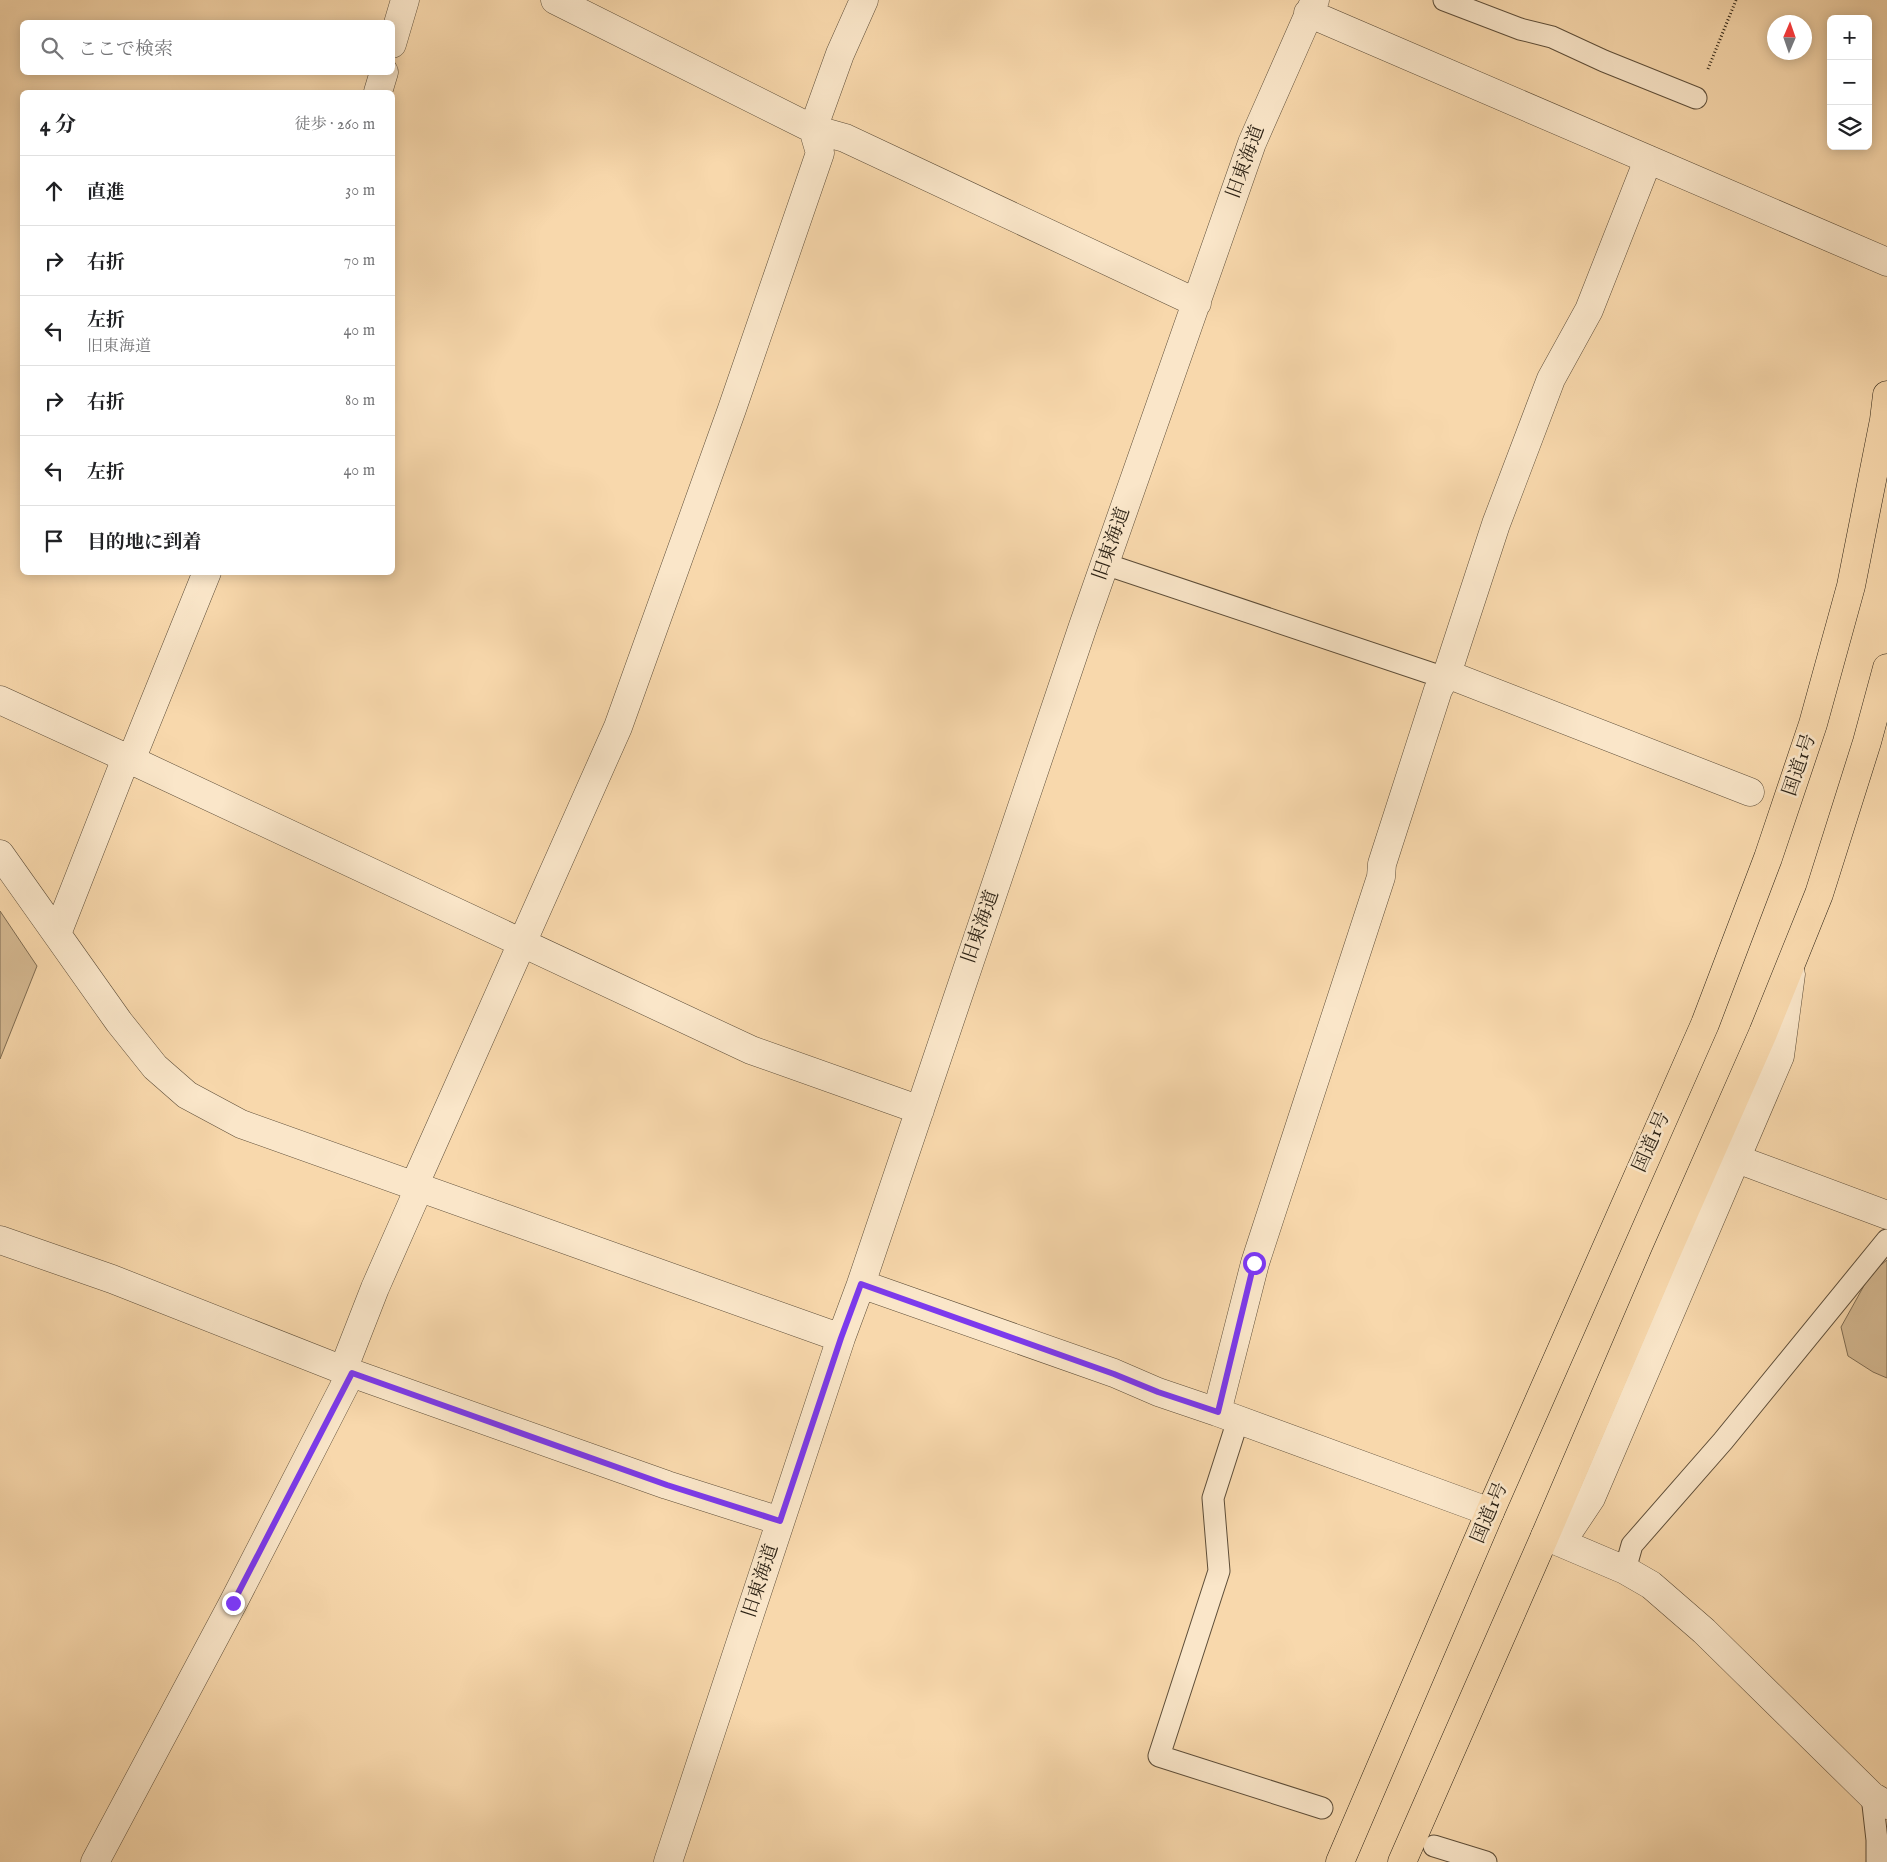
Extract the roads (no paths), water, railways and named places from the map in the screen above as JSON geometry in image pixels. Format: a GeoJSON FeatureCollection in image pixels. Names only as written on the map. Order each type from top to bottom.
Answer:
{"type":"FeatureCollection","features":[{"type":"Feature","properties":{"kind":"highway","name":"国道1号"},"geometry":{"type":"LineString","coordinates":[[1340,1862],[1490,1512],[1705,1024],[1768,858],[1813,724],[1851,586],[1884,420],[1887,396]]}},
{"type":"Feature","properties":{"kind":"highway"},"geometry":{"type":"LineString","coordinates":[[1402,1862],[1553,1539],[1664,1258],[1763,1033],[1819,894],[1867,742],[1887,668]]}},
{"type":"Feature","properties":{"kind":"street"},"geometry":{"type":"LineString","coordinates":[[395,35],[406,0]]}},
{"type":"Feature","properties":{"kind":"street"},"geometry":{"type":"LineString","coordinates":[[555,0],[813,129],[845,138],[1197,303]]}},
{"type":"Feature","properties":{"kind":"street"},"geometry":{"type":"LineString","coordinates":[[95,1862],[233,1603],[347,1372],[375,1288],[417,1187],[521,944],[618,727],[820,153],[813,129],[840,54],[864,0]]}},
{"type":"Feature","properties":{"kind":"street"},"geometry":{"type":"LineString","coordinates":[[1312,7],[1648,160],[1887,262]]}},
{"type":"Feature","properties":{"kind":"street","name":"旧東海道"},"geometry":{"type":"LineString","coordinates":[[668,1862],[841,1338],[1105,564],[1252,143],[1312,7]]}},
{"type":"Feature","properties":{"kind":"street"},"geometry":{"type":"LineString","coordinates":[[379,90],[383,75]]}},
{"type":"Feature","properties":{"kind":"street"},"geometry":{"type":"LineString","coordinates":[[1228,1416],[1254,1263],[1381,877],[1382,864],[1438,690],[1446,676],[1496,524],[1551,379],[1589,310],[1648,160]]}},
{"type":"Feature","properties":{"kind":"street"},"geometry":{"type":"LineString","coordinates":[[57,934],[206,575]]}},
{"type":"Feature","properties":{"kind":"street"},"geometry":{"type":"LineString","coordinates":[[1446,676],[1750,792]]}},
{"type":"Feature","properties":{"kind":"street"},"geometry":{"type":"LineString","coordinates":[[0,700],[751,1050],[920,1110]]}},
{"type":"Feature","properties":{"kind":"street"},"geometry":{"type":"LineString","coordinates":[[0,854],[119,1022],[155,1067],[187,1095],[241,1124],[841,1338]]}},
{"type":"Feature","properties":{"kind":"street"},"geometry":{"type":"LineString","coordinates":[[1793,958],[1780,1056],[1591,1498],[1553,1539],[1625,1570],[1651,1585],[1704,1631],[1880,1800]]}},
{"type":"Feature","properties":{"kind":"street"},"geometry":{"type":"LineString","coordinates":[[1737,1159],[1887,1215]]}},
{"type":"Feature","properties":{"kind":"street"},"geometry":{"type":"LineString","coordinates":[[0,1240],[112,1279],[347,1372],[667,1485],[780,1521]]}},
{"type":"Feature","properties":{"kind":"street"},"geometry":{"type":"LineString","coordinates":[[861,1284],[1105,1370],[1158,1392],[1490,1512]]}},
{"type":"Feature","properties":{"kind":"lane"},"geometry":{"type":"LineString","coordinates":[[1444,0],[1520,29],[1552,37],[1604,61],[1696,98]]}},
{"type":"Feature","properties":{"kind":"lane"},"geometry":{"type":"LineString","coordinates":[[1105,564],[1446,676]]}},
{"type":"Feature","properties":{"kind":"lane"},"geometry":{"type":"LineString","coordinates":[[1625,1570],[1632,1545],[1729,1433],[1887,1240]]}},
{"type":"Feature","properties":{"kind":"lane"},"geometry":{"type":"LineString","coordinates":[[1228,1416],[1213,1498],[1219,1571],[1159,1756],[1322,1808]]}},
{"type":"Feature","properties":{"kind":"lane"},"geometry":{"type":"LineString","coordinates":[[1877,1862],[1880,1800]]}},
{"type":"Feature","properties":{"kind":"lane"},"geometry":{"type":"LineString","coordinates":[[1434,1846],[1486,1862]]}}]}
